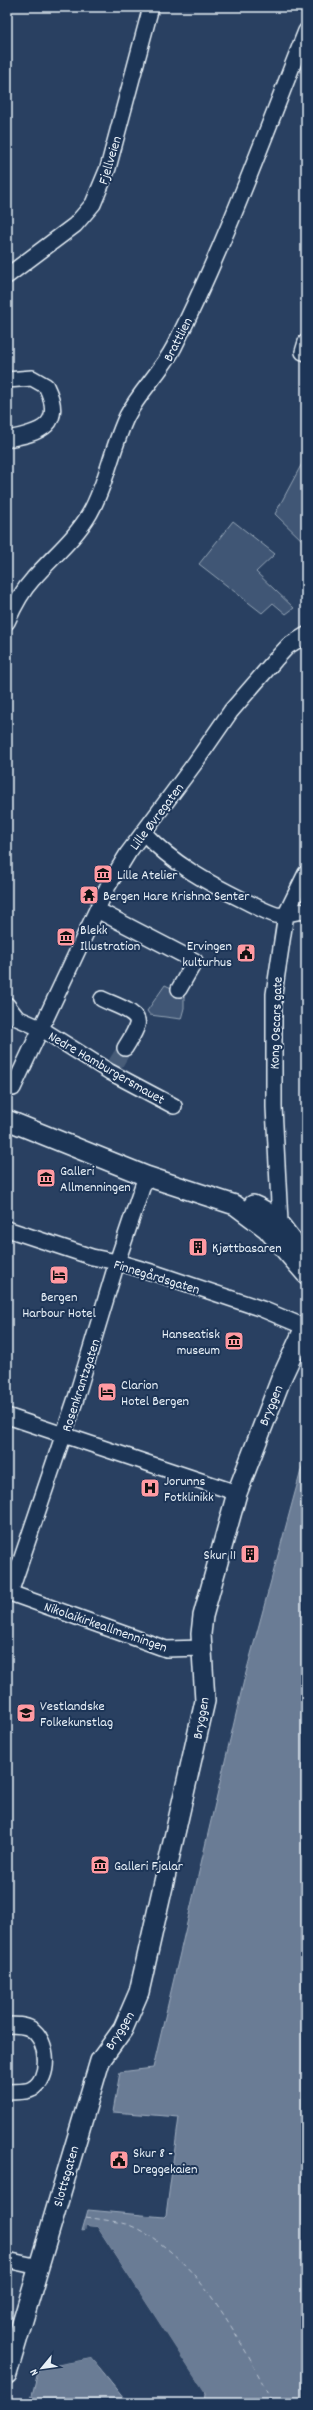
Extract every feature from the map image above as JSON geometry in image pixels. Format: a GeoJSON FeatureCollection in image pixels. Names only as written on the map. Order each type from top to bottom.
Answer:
{"type":"FeatureCollection","features":[{"type":"Feature","properties":{"kind":"main road"},"geometry":{"type":"LineString","coordinates":[[7,1120],[146,1176],[235,1205],[267,1229],[306,1274]]}},
{"type":"Feature","properties":{"kind":"main road"},"geometry":{"type":"LineString","coordinates":[[235,1205],[248,1203],[269,1213],[280,1222],[306,1254]]}},
{"type":"Feature","properties":{"kind":"main road","name":"Bryggen"},"geometry":{"type":"LineString","coordinates":[[92,2085],[100,2061],[123,2029],[133,2011],[141,1985],[205,1701],[203,1616],[238,1494],[281,1379],[306,1326]]}},
{"type":"Feature","properties":{"kind":"main road","name":"Slottsgaten"},"geometry":{"type":"LineString","coordinates":[[7,2374],[92,2085]]}},
{"type":"Feature","properties":{"kind":"street","name":"Fjellveien"},"geometry":{"type":"LineString","coordinates":[[7,276],[75,225],[93,204],[108,168],[151,7]]}},
{"type":"Feature","properties":{"kind":"street","name":"Brattlien"},"geometry":{"type":"LineString","coordinates":[[7,622],[24,590],[69,542],[89,514],[96,501],[116,439],[129,413],[154,380],[174,348],[225,235],[306,31]]}},
{"type":"Feature","properties":{"kind":"street"},"geometry":{"type":"LineString","coordinates":[[306,342],[303,352],[306,353]]}},
{"type":"Feature","properties":{"kind":"street"},"geometry":{"type":"LineString","coordinates":[[7,380],[32,378],[46,386],[52,398],[54,410],[50,420],[39,431],[7,439]]}},
{"type":"Feature","properties":{"kind":"street","name":"Lille Øvregaten"},"geometry":{"type":"LineString","coordinates":[[13,1088],[108,886],[124,860],[231,710],[288,646],[306,635]]}},
{"type":"Feature","properties":{"kind":"street"},"geometry":{"type":"LineString","coordinates":[[144,833],[158,848],[202,880],[276,915],[286,914],[298,910],[306,912]]}},
{"type":"Feature","properties":{"kind":"street","name":"Kong Oscars gate"},"geometry":{"type":"LineString","coordinates":[[280,1222],[279,1178],[274,1108],[274,994],[286,914],[306,872]]}},
{"type":"Feature","properties":{"kind":"street"},"geometry":{"type":"LineString","coordinates":[[97,910],[195,961],[179,989]]}},
{"type":"Feature","properties":{"kind":"street"},"geometry":{"type":"LineString","coordinates":[[102,999],[134,1015],[137,1020],[137,1026],[125,1048]]}},
{"type":"Feature","properties":{"kind":"street","name":"Nedre Hamburgersmauet"},"geometry":{"type":"LineString","coordinates":[[7,1005],[17,1018],[40,1028],[174,1106]]}},
{"type":"Feature","properties":{"kind":"street","name":"Rosenkrantzgaten"},"geometry":{"type":"LineString","coordinates":[[10,1593],[90,1356],[117,1262],[146,1176]]}},
{"type":"Feature","properties":{"kind":"street","name":"Finnegårdsgaten"},"geometry":{"type":"LineString","coordinates":[[7,1229],[92,1257],[117,1262],[262,1309],[281,1318],[306,1326]]}},
{"type":"Feature","properties":{"kind":"street"},"geometry":{"type":"LineString","coordinates":[[7,1416],[238,1494]]}},
{"type":"Feature","properties":{"kind":"street","name":"Nikolaikirkeallmenningen"},"geometry":{"type":"LineString","coordinates":[[10,1593],[166,1649],[203,1648]]}},
{"type":"Feature","properties":{"kind":"street"},"geometry":{"type":"LineString","coordinates":[[7,2025],[30,2028],[39,2036],[45,2057],[44,2073],[38,2084],[31,2090],[7,2092]]}},
{"type":"Feature","properties":{"kind":"street"},"geometry":{"type":"LineString","coordinates":[[7,2260],[39,2267]]}},
{"type":"Feature","properties":{"kind":"shaded area"},"geometry":{"type":"Polygon","coordinates":[[[306,456],[306,544],[275,514],[306,456]]]}},
{"type":"Feature","properties":{"kind":"shaded area"},"geometry":{"type":"Polygon","coordinates":[[[233,521],[275,554],[256,572],[294,608],[286,614],[273,603],[262,613],[199,564],[233,521]]]}},
{"type":"Feature","properties":{"kind":"shaded area"},"geometry":{"type":"Polygon","coordinates":[[[165,985],[184,994],[184,1008],[181,1019],[150,1015],[147,1011],[165,985]]]}},
{"type":"Feature","properties":{"kind":"shaded area"},"geometry":{"type":"Polygon","coordinates":[[[306,1452],[306,2403],[204,2403],[205,2394],[97,2227],[87,2226],[85,2231],[82,2231],[88,2210],[164,2217],[166,2215],[179,2117],[113,2112],[120,2072],[153,2068],[244,1680],[306,1452]]]}},
{"type":"Feature","properties":{"kind":"shaded area"},"geometry":{"type":"Polygon","coordinates":[[[92,2358],[128,2403],[34,2403],[31,2399],[39,2368],[92,2358]]]}},
{"type":"Feature","properties":{"kind":"pier"},"geometry":{"type":"Polygon","coordinates":[[[86,2226],[97,2227],[204,2392],[204,2403],[202,2403],[202,2393],[95,2229],[88,2228],[86,2233],[81,2232],[85,2231],[86,2226]]]}},
{"type":"Feature","properties":{"kind":"pier"},"geometry":{"type":"Polygon","coordinates":[[[93,2356],[97,2359],[130,2403],[92,2358],[39,2368],[39,2366],[93,2356]]]}},
{"type":"Feature","properties":{"kind":"ferry route"},"geometry":{"type":"LineString","coordinates":[[86,2217],[118,2222],[136,2228],[160,2243],[181,2261],[200,2282],[233,2329],[273,2403]]}},
{"type":"Feature","properties":{"kind":"tunnel"},"geometry":{"type":"LineString","coordinates":[[114,1066],[125,1048]]}},
{"type":"Feature","properties":{"kind":"place","name":"Lille Atelier"},"geometry":{"type":"Point","coordinates":[103,874]}},
{"type":"Feature","properties":{"kind":"place","name":"Bergen Hare Krishna Senter"},"geometry":{"type":"Point","coordinates":[89,895]}},
{"type":"Feature","properties":{"kind":"place","name":"Blekk Illustration"},"geometry":{"type":"Point","coordinates":[66,937]}},
{"type":"Feature","properties":{"kind":"place","name":"Ervingen kulturhus"},"geometry":{"type":"Point","coordinates":[246,953]}},
{"type":"Feature","properties":{"kind":"place","name":"Galleri Allmenningen"},"geometry":{"type":"Point","coordinates":[46,1178]}},
{"type":"Feature","properties":{"kind":"place","name":"Kjøttbasaren"},"geometry":{"type":"Point","coordinates":[198,1247]}},
{"type":"Feature","properties":{"kind":"place","name":"Bergen Harbour Hotel"},"geometry":{"type":"Point","coordinates":[59,1275]}},
{"type":"Feature","properties":{"kind":"place","name":"Hanseatisk museum"},"geometry":{"type":"Point","coordinates":[234,1341]}},
{"type":"Feature","properties":{"kind":"place","name":"Clarion Hotel Bergen"},"geometry":{"type":"Point","coordinates":[107,1392]}},
{"type":"Feature","properties":{"kind":"place","name":"Jorunns Fotklinikk"},"geometry":{"type":"Point","coordinates":[150,1488]}},
{"type":"Feature","properties":{"kind":"place","name":"Skur 11"},"geometry":{"type":"Point","coordinates":[250,1554]}},
{"type":"Feature","properties":{"kind":"place","name":"Vestlandske Folkekunstlag"},"geometry":{"type":"Point","coordinates":[26,1713]}},
{"type":"Feature","properties":{"kind":"place","name":"Galleri Fjalar"},"geometry":{"type":"Point","coordinates":[100,1865]}},
{"type":"Feature","properties":{"kind":"place","name":"Skur 8 - Dreggekaien"},"geometry":{"type":"Point","coordinates":[119,2160]}}]}
